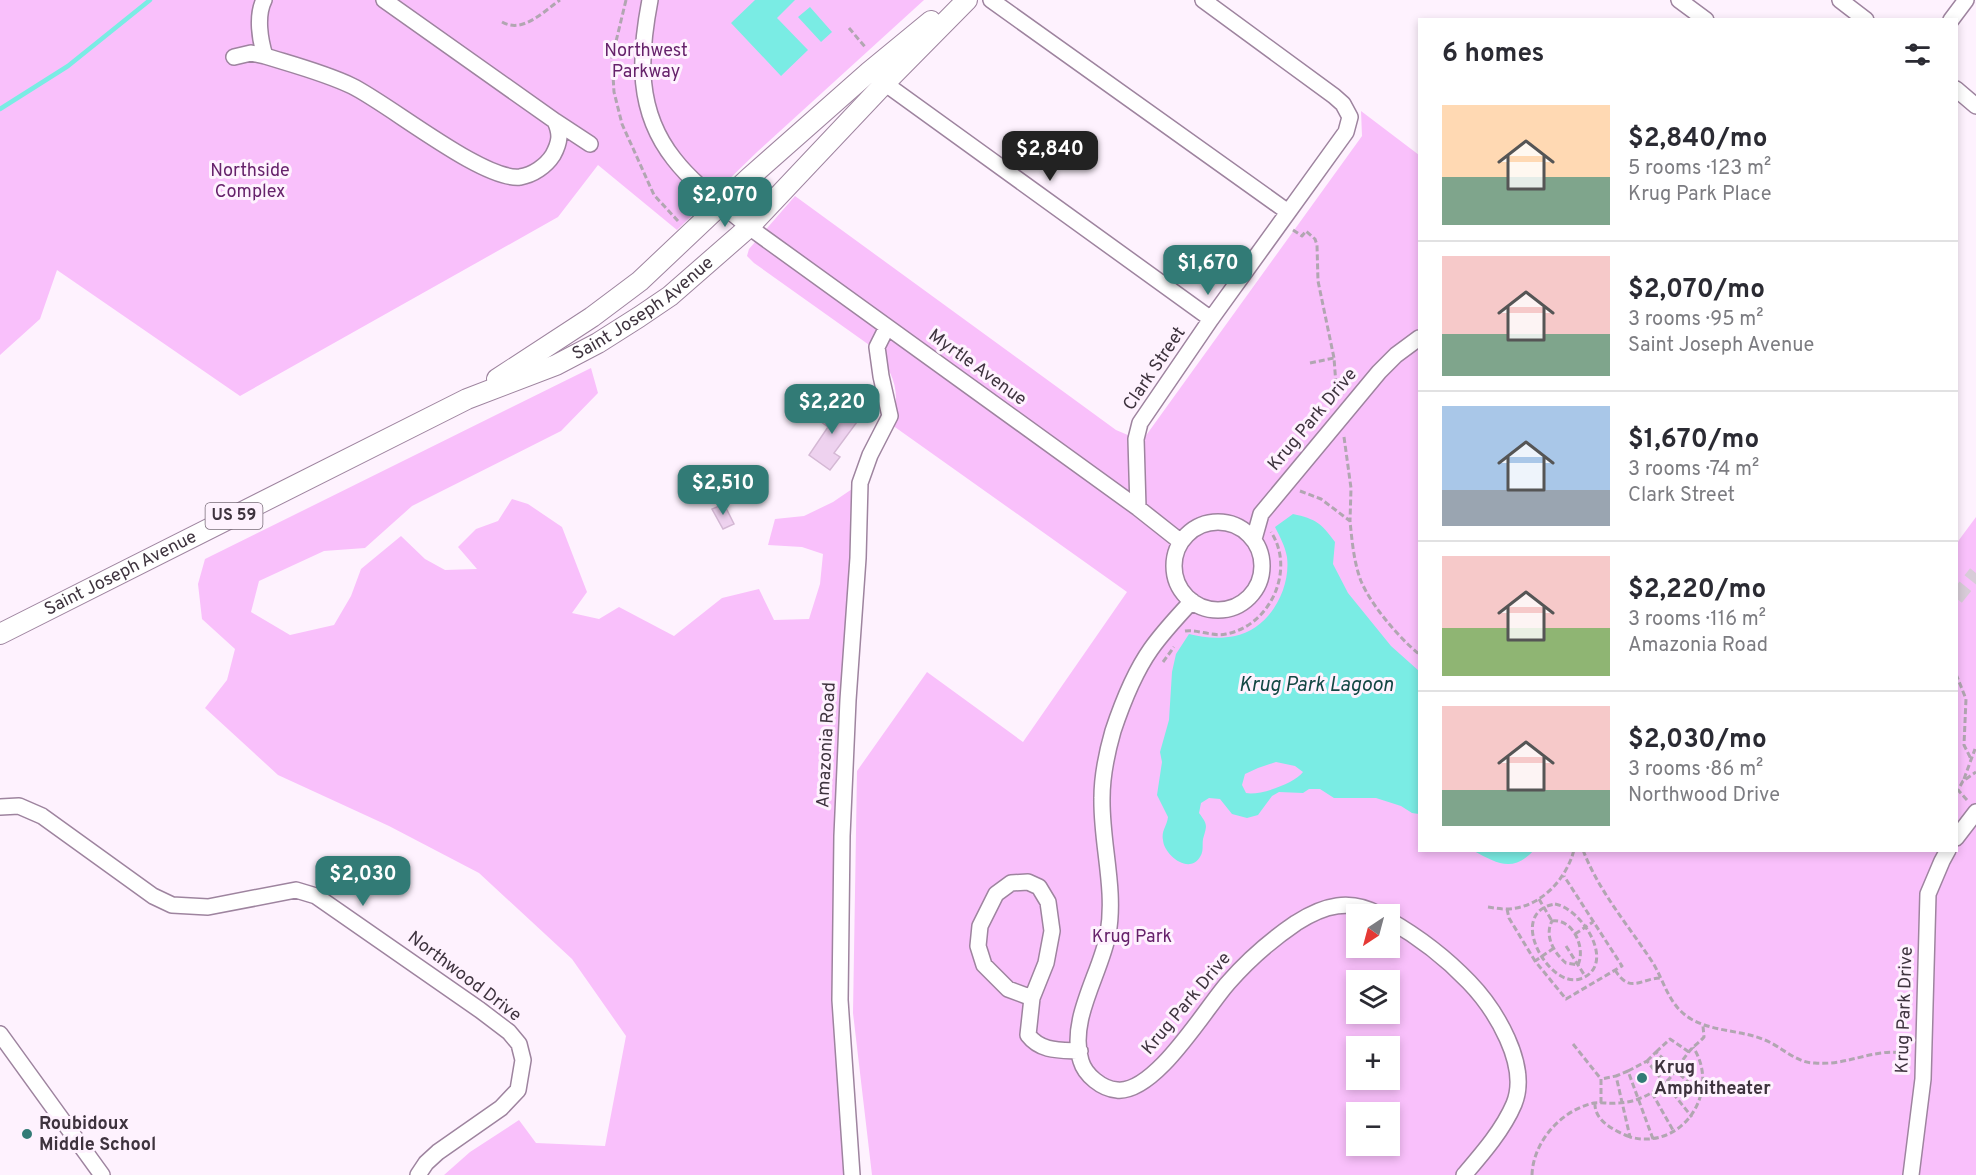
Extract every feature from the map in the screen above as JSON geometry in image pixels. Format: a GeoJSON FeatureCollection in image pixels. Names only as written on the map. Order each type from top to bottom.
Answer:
{"type":"FeatureCollection","features":[{"type":"Feature","properties":{"kind":"main road","name":"Saint Joseph Avenue"},"geometry":{"type":"LineString","coordinates":[[0,634],[467,399],[556,365],[598,343],[670,296],[749,227],[877,78],[956,0]]}},
{"type":"Feature","properties":{"kind":"main road","name":"Saint Joseph Avenue"},"geometry":{"type":"LineString","coordinates":[[467,399],[592,317],[640,281],[722,204],[877,78],[967,0]]}},
{"type":"Feature","properties":{"kind":"street"},"geometry":{"type":"LineString","coordinates":[[264,0],[261,6],[260,42],[265,56]]}},
{"type":"Feature","properties":{"kind":"street"},"geometry":{"type":"LineString","coordinates":[[384,0],[590,144]]}},
{"type":"Feature","properties":{"kind":"street"},"geometry":{"type":"LineString","coordinates":[[650,0],[643,38],[643,89],[654,128],[674,159],[722,204]]}},
{"type":"Feature","properties":{"kind":"street"},"geometry":{"type":"LineString","coordinates":[[991,0],[1284,217]]}},
{"type":"Feature","properties":{"kind":"street","name":"Clark Street"},"geometry":{"type":"LineString","coordinates":[[1138,508],[1136,440],[1140,423],[1211,319],[1346,132],[1350,117],[1342,104],[1326,90],[1203,0]]}},
{"type":"Feature","properties":{"kind":"street"},"geometry":{"type":"LineString","coordinates":[[1679,0],[1703,18]]}},
{"type":"Feature","properties":{"kind":"street"},"geometry":{"type":"LineString","coordinates":[[1840,0],[1863,18]]}},
{"type":"Feature","properties":{"kind":"street"},"geometry":{"type":"LineString","coordinates":[[1952,18],[1966,0]]}},
{"type":"Feature","properties":{"kind":"street"},"geometry":{"type":"LineString","coordinates":[[234,57],[251,54],[265,56],[352,86],[455,151],[495,173],[519,177],[536,172],[549,161],[558,144],[560,131],[555,121]]}},
{"type":"Feature","properties":{"kind":"street"},"geometry":{"type":"LineString","coordinates":[[877,78],[1211,319]]}},
{"type":"Feature","properties":{"kind":"street"},"geometry":{"type":"LineString","coordinates":[[1958,91],[1976,106]]}},
{"type":"Feature","properties":{"kind":"street","name":"Myrtle Avenue"},"geometry":{"type":"LineString","coordinates":[[722,204],[749,227],[1138,508],[1181,542]]}},
{"type":"Feature","properties":{"kind":"street","name":"Amazonia Road"},"geometry":{"type":"LineString","coordinates":[[852,1175],[840,999],[848,700],[858,558],[860,483],[870,455],[890,416],[880,376],[877,347],[887,327]]}},
{"type":"Feature","properties":{"kind":"street","name":"Krug Park Drive"},"geometry":{"type":"LineString","coordinates":[[1254,539],[1261,514],[1268,505],[1379,372],[1396,355],[1418,339]]}},
{"type":"Feature","properties":{"kind":"street"},"geometry":{"type":"LineString","coordinates":[[1225,522],[1241,528],[1254,539],[1261,556],[1261,575],[1257,587],[1239,604],[1228,609],[1203,607],[1192,601],[1181,588],[1175,573],[1175,557],[1181,542],[1192,530],[1208,523],[1225,522]]}},
{"type":"Feature","properties":{"kind":"street","name":"Krug Park Drive"},"geometry":{"type":"LineString","coordinates":[[1192,601],[1151,649],[1132,683],[1111,740],[1107,758],[1102,798],[1110,909],[1108,934],[1086,996],[1078,1033],[1081,1061],[1093,1081],[1118,1090],[1135,1086],[1152,1076],[1170,1058],[1228,982],[1253,956],[1308,915],[1341,904],[1346,905]]}},
{"type":"Feature","properties":{"kind":"street","name":"Northwood Drive"},"geometry":{"type":"LineString","coordinates":[[0,807],[20,806],[42,816],[148,893],[172,904],[208,908],[296,890],[316,896],[472,1004],[508,1032],[519,1044],[523,1060],[518,1090],[501,1108],[438,1152],[426,1163],[418,1175]]}},
{"type":"Feature","properties":{"kind":"street"},"geometry":{"type":"LineString","coordinates":[[1958,834],[1973,808]]}},
{"type":"Feature","properties":{"kind":"street","name":"Krug Park Drive"},"geometry":{"type":"LineString","coordinates":[[1911,1175],[1923,1079],[1928,894],[1947,852]]}},
{"type":"Feature","properties":{"kind":"street"},"geometry":{"type":"LineString","coordinates":[[1032,998],[1008,989],[984,965],[978,946],[980,926],[996,894],[1011,883],[1028,882],[1039,887],[1048,902],[1052,931],[1046,963],[1032,998],[1028,1035],[1035,1044],[1054,1050],[1080,1051]]}},
{"type":"Feature","properties":{"kind":"street"},"geometry":{"type":"LineString","coordinates":[[1400,928],[1432,950],[1469,982],[1509,1041],[1518,1076],[1515,1103],[1495,1136],[1464,1175]]}},
{"type":"Feature","properties":{"kind":"street"},"geometry":{"type":"LineString","coordinates":[[0,1034],[102,1175]]}},
{"type":"Feature","properties":{"kind":"path"},"geometry":{"type":"LineString","coordinates":[[502,22],[509,26],[523,25],[560,0]]}},
{"type":"Feature","properties":{"kind":"path"},"geometry":{"type":"LineString","coordinates":[[626,0],[612,58],[614,92],[622,124],[654,195],[678,221]]}},
{"type":"Feature","properties":{"kind":"path"},"geometry":{"type":"LineString","coordinates":[[849,28],[866,48]]}},
{"type":"Feature","properties":{"kind":"path"},"geometry":{"type":"LineString","coordinates":[[1284,217],[1302,236],[1306,231],[1315,239],[1317,245],[1318,281],[1334,358],[1338,406]]}},
{"type":"Feature","properties":{"kind":"path"},"geometry":{"type":"LineString","coordinates":[[1310,363],[1319,363],[1334,358]]}},
{"type":"Feature","properties":{"kind":"path"},"geometry":{"type":"LineString","coordinates":[[1343,428],[1351,488],[1350,521],[1356,566],[1361,582],[1396,632],[1418,653]]}},
{"type":"Feature","properties":{"kind":"path"},"geometry":{"type":"LineString","coordinates":[[1298,491],[1321,499],[1350,521]]}},
{"type":"Feature","properties":{"kind":"path"},"geometry":{"type":"LineString","coordinates":[[1180,638],[1186,630],[1212,635],[1226,634],[1241,629],[1263,612],[1276,591],[1281,574],[1279,546],[1269,529]]}},
{"type":"Feature","properties":{"kind":"path"},"geometry":{"type":"LineString","coordinates":[[1163,662],[1174,646]]}},
{"type":"Feature","properties":{"kind":"path"},"geometry":{"type":"LineString","coordinates":[[1958,679],[1966,699],[1964,745],[1971,759]]}},
{"type":"Feature","properties":{"kind":"path"},"geometry":{"type":"LineString","coordinates":[[1958,788],[1975,749]]}},
{"type":"Feature","properties":{"kind":"path"},"geometry":{"type":"LineString","coordinates":[[1963,781],[1976,772]]}},
{"type":"Feature","properties":{"kind":"path"},"geometry":{"type":"LineString","coordinates":[[1958,791],[1973,808]]}},
{"type":"Feature","properties":{"kind":"path"},"geometry":{"type":"LineString","coordinates":[[1488,907],[1516,908],[1539,898],[1564,876],[1573,852]]}},
{"type":"Feature","properties":{"kind":"path"},"geometry":{"type":"LineString","coordinates":[[1584,852],[1598,884],[1654,965],[1672,1003],[1703,1026],[1738,1032],[1765,1040],[1801,1061],[1813,1064],[1842,1063],[1881,1053],[1923,1053]]}},
{"type":"Feature","properties":{"kind":"path"},"geometry":{"type":"LineString","coordinates":[[1507,909],[1509,918],[1535,961],[1566,999],[1622,966],[1564,876]]}},
{"type":"Feature","properties":{"kind":"path"},"geometry":{"type":"LineString","coordinates":[[1539,898],[1552,921]]}},
{"type":"Feature","properties":{"kind":"path"},"geometry":{"type":"LineString","coordinates":[[1555,904],[1567,908],[1586,926],[1596,953],[1594,966],[1579,980],[1564,978],[1542,957],[1532,933],[1532,924],[1536,912],[1543,906],[1555,904]]}},
{"type":"Feature","properties":{"kind":"path"},"geometry":{"type":"LineString","coordinates":[[1552,921],[1564,923],[1575,934],[1581,956],[1578,965]]}},
{"type":"Feature","properties":{"kind":"path"},"geometry":{"type":"LineString","coordinates":[[1552,921],[1549,935],[1554,948],[1566,963],[1578,965]]}},
{"type":"Feature","properties":{"kind":"path"},"geometry":{"type":"LineString","coordinates":[[1575,934],[1593,922]]}},
{"type":"Feature","properties":{"kind":"path"},"geometry":{"type":"LineString","coordinates":[[1566,945],[1585,976]]}},
{"type":"Feature","properties":{"kind":"path"},"geometry":{"type":"LineString","coordinates":[[1535,961],[1554,948]]}},
{"type":"Feature","properties":{"kind":"path"},"geometry":{"type":"LineString","coordinates":[[1615,970],[1625,983],[1641,983],[1660,978]]}},
{"type":"Feature","properties":{"kind":"path"},"geometry":{"type":"LineString","coordinates":[[1532,1175],[1539,1147],[1559,1121],[1595,1103],[1622,1103],[1638,1100],[1652,1093],[1677,1072],[1689,1052],[1704,1037],[1703,1026]]}},
{"type":"Feature","properties":{"kind":"path"},"geometry":{"type":"LineString","coordinates":[[1601,1079],[1616,1076],[1647,1061],[1670,1039],[1689,1052]]}},
{"type":"Feature","properties":{"kind":"path"},"geometry":{"type":"LineString","coordinates":[[1573,1044],[1601,1079],[1601,1103]]}},
{"type":"Feature","properties":{"kind":"path"},"geometry":{"type":"LineString","coordinates":[[1595,1103],[1597,1115],[1610,1127],[1630,1137],[1653,1139],[1674,1132],[1692,1117],[1702,1095],[1702,1068],[1693,1047]]}},
{"type":"Feature","properties":{"kind":"path"},"geometry":{"type":"LineString","coordinates":[[1656,1053],[1702,1095]]}},
{"type":"Feature","properties":{"kind":"path"},"geometry":{"type":"LineString","coordinates":[[1647,1061],[1692,1117]]}},
{"type":"Feature","properties":{"kind":"path"},"geometry":{"type":"LineString","coordinates":[[1628,1071],[1653,1139]]}},
{"type":"Feature","properties":{"kind":"path"},"geometry":{"type":"LineString","coordinates":[[1616,1076],[1630,1137]]}},
{"type":"Feature","properties":{"kind":"path"},"geometry":{"type":"LineString","coordinates":[[1652,1093],[1674,1132]]}},
{"type":"Feature","properties":{"kind":"green space","name":"Northside Complex"},"geometry":{"type":"Polygon","coordinates":[[[0,0],[924,0],[757,152],[677,230],[598,165],[558,217],[240,396],[57,270],[40,319],[0,355],[0,0]]]}},
{"type":"Feature","properties":{"kind":"green space","name":"Krug Park"},"geometry":{"type":"Polygon","coordinates":[[[1361,111],[1418,154],[1418,852],[1958,852],[1958,541],[1976,517],[1976,1175],[872,1175],[853,1013],[857,771],[927,672],[1023,742],[1127,592],[892,425],[896,393],[891,374],[880,356],[872,347],[754,263],[747,256],[749,249],[795,196],[1116,430],[1142,441],[1362,136],[1361,111]]]}},
{"type":"Feature","properties":{"kind":"green space"},"geometry":{"type":"Polygon","coordinates":[[[591,368],[598,393],[561,431],[412,506],[365,548],[324,551],[259,581],[251,612],[290,635],[334,625],[351,596],[361,569],[401,536],[425,559],[445,570],[477,569],[458,547],[476,529],[498,521],[512,499],[528,504],[562,527],[587,592],[572,613],[599,619],[619,607],[674,636],[722,598],[759,589],[774,620],[809,619],[820,584],[823,554],[802,547],[768,545],[775,519],[804,516],[833,502],[855,487],[842,756],[850,1175],[444,1175],[470,1152],[519,1120],[536,1143],[605,1146],[626,1036],[572,959],[479,873],[389,826],[278,775],[205,708],[227,680],[235,649],[202,619],[198,584],[205,559],[591,368]]]}},
{"type":"Feature","properties":{"kind":"water"},"geometry":{"type":"Polygon","coordinates":[[[755,0],[795,0],[777,18],[808,50],[781,76],[731,23],[755,0]]]}},
{"type":"Feature","properties":{"kind":"water"},"geometry":{"type":"Polygon","coordinates":[[[810,7],[832,32],[821,42],[798,17],[810,7]]]}},
{"type":"Feature","properties":{"kind":"water","name":"Krug Park Lagoon"},"geometry":{"type":"Polygon","coordinates":[[[1293,514],[1313,520],[1322,526],[1335,542],[1333,564],[1348,593],[1391,646],[1418,670],[1418,814],[1376,798],[1334,798],[1320,789],[1309,789],[1303,793],[1279,792],[1272,796],[1258,815],[1247,818],[1232,814],[1220,799],[1209,798],[1201,803],[1199,813],[1206,825],[1201,855],[1195,862],[1184,863],[1172,857],[1164,846],[1163,834],[1168,817],[1157,795],[1162,762],[1160,752],[1169,720],[1172,672],[1176,654],[1189,634],[1212,638],[1235,636],[1247,632],[1267,617],[1281,595],[1285,582],[1287,557],[1275,527],[1293,514]],[[1276,762],[1245,774],[1242,785],[1246,793],[1260,793],[1277,788],[1303,772],[1295,766],[1276,762]]]}},
{"type":"Feature","properties":{"kind":"water"},"geometry":{"type":"Polygon","coordinates":[[[1476,852],[1532,852],[1526,858],[1511,864],[1490,859],[1476,852]]]}},
{"type":"Feature","properties":{"kind":"building"},"geometry":{"type":"Polygon","coordinates":[[[829,401],[857,422],[834,453],[840,457],[830,470],[809,455],[828,427],[816,418],[829,401]]]}},
{"type":"Feature","properties":{"kind":"building"},"geometry":{"type":"Polygon","coordinates":[[[724,504],[734,524],[723,529],[712,509],[724,504]]]}},
{"type":"Feature","properties":{"kind":"waterway"},"geometry":{"type":"LineString","coordinates":[[0,109],[68,66],[150,0]]}},
{"type":"Feature","properties":{"kind":"tunnel"},"geometry":{"type":"LineString","coordinates":[[1958,596],[1976,573]]}},
{"type":"Feature","properties":{"kind":"place","name":"Krug Amphitheater"},"geometry":{"type":"Point","coordinates":[1642,1078]}},
{"type":"Feature","properties":{"kind":"place","name":"Roubidoux Middle School"},"geometry":{"type":"Point","coordinates":[27,1134]}},
{"type":"Feature","properties":{"kind":"park label","name":"Northwest Parkway"},"geometry":{"type":"Point","coordinates":[646,61]}}]}
